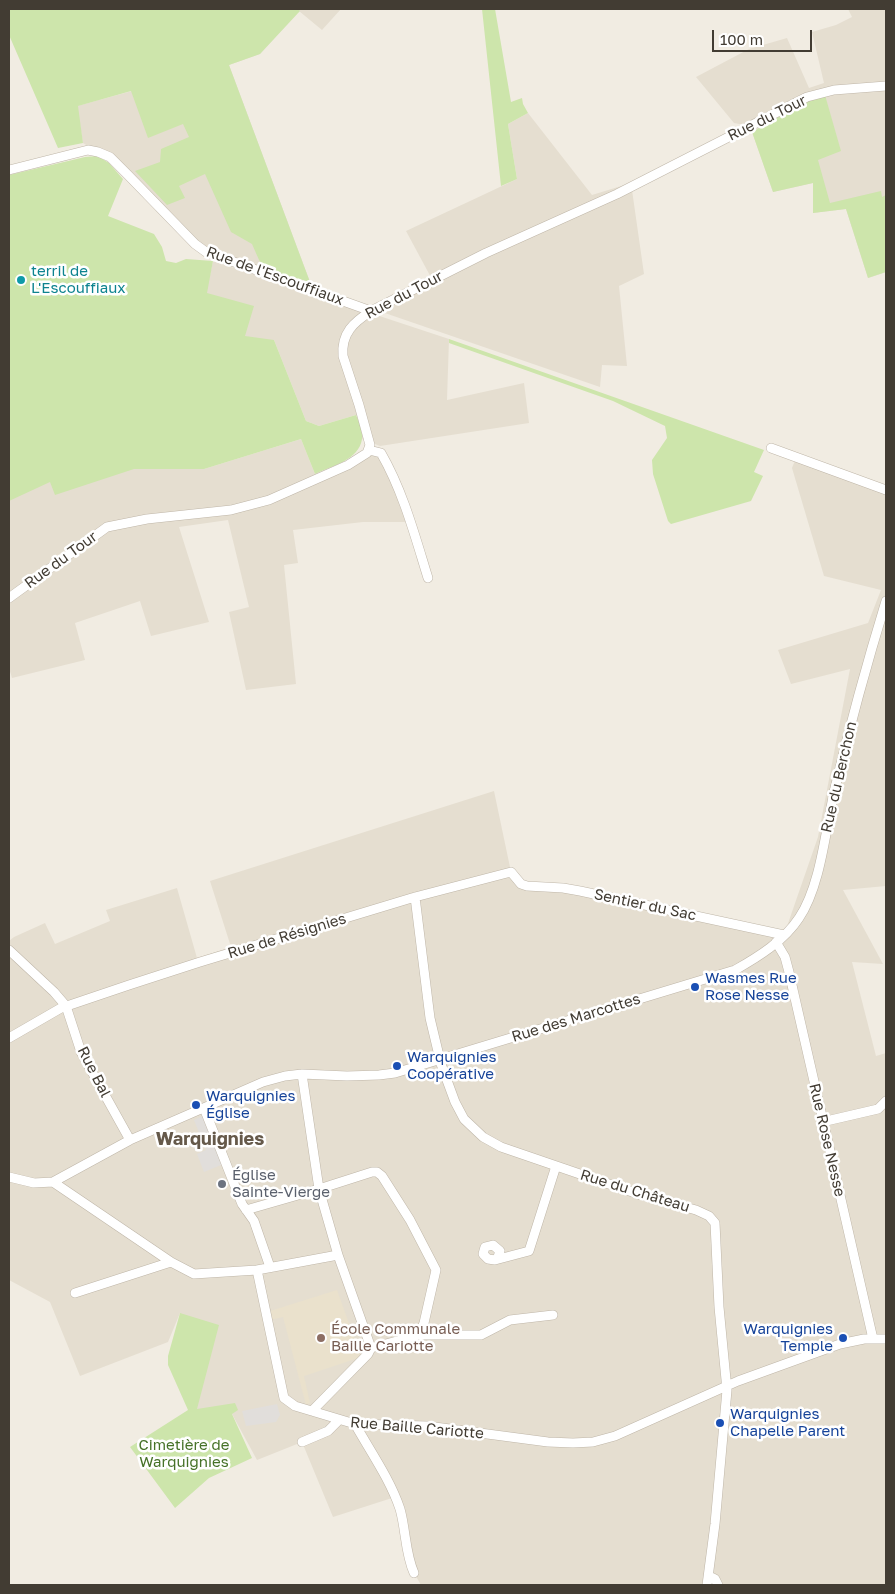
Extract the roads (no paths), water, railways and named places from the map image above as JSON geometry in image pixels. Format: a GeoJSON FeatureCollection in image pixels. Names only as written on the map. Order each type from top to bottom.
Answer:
{"type":"FeatureCollection","features":[{"type":"Feature","properties":{"kind":"street","name":"Rue du Tour"},"geometry":{"type":"LineString","coordinates":[[9,598],[107,527],[147,518],[231,510],[269,500],[348,466],[364,456],[369,450],[370,445],[342,348],[346,333],[360,318],[486,253],[617,194],[807,97],[834,90],[886,86]]}},
{"type":"Feature","properties":{"kind":"street","name":"Rue de l'Escouffiaux"},"geometry":{"type":"LineString","coordinates":[[9,170],[88,150],[98,152],[110,158],[195,244],[206,252],[372,311]]}},
{"type":"Feature","properties":{"kind":"street"},"geometry":{"type":"LineString","coordinates":[[771,448],[886,490]]}},
{"type":"Feature","properties":{"kind":"street"},"geometry":{"type":"LineString","coordinates":[[369,450],[380,453],[395,482],[428,578]]}},
{"type":"Feature","properties":{"kind":"street","name":"Rue du Berchon"},"geometry":{"type":"LineString","coordinates":[[776,942],[799,919],[811,894],[848,735],[886,602]]}},
{"type":"Feature","properties":{"kind":"street","name":"Sentier du Sac"},"geometry":{"type":"LineString","coordinates":[[511,872],[520,884],[527,886],[563,888],[784,935]]}},
{"type":"Feature","properties":{"kind":"street","name":"Rue de Résignies"},"geometry":{"type":"LineString","coordinates":[[9,1038],[63,1007],[200,962],[415,897],[511,872]]}},
{"type":"Feature","properties":{"kind":"street"},"geometry":{"type":"LineString","coordinates":[[415,897],[431,1024],[440,1059]]}},
{"type":"Feature","properties":{"kind":"street","name":"Rue des Marcottes"},"geometry":{"type":"LineString","coordinates":[[53,1182],[130,1140],[263,1082],[302,1074],[346,1076],[395,1073],[735,970],[776,942]]}},
{"type":"Feature","properties":{"kind":"street","name":"Rue Rose Nesse"},"geometry":{"type":"LineString","coordinates":[[776,942],[785,957],[873,1339]]}},
{"type":"Feature","properties":{"kind":"street"},"geometry":{"type":"LineString","coordinates":[[9,950],[54,992],[63,1007]]}},
{"type":"Feature","properties":{"kind":"street","name":"Rue Bal"},"geometry":{"type":"LineString","coordinates":[[63,1007],[81,1052],[130,1140]]}},
{"type":"Feature","properties":{"kind":"street","name":"Rue du Château"},"geometry":{"type":"LineString","coordinates":[[440,1059],[458,1109],[465,1120],[486,1139],[498,1146],[642,1195],[697,1210],[708,1215],[713,1220],[716,1228],[720,1320],[727,1387]]}},
{"type":"Feature","properties":{"kind":"street"},"geometry":{"type":"LineString","coordinates":[[302,1074],[320,1189],[338,1255],[372,1348]]}},
{"type":"Feature","properties":{"kind":"street"},"geometry":{"type":"LineString","coordinates":[[822,1122],[882,1112],[886,1101]]}},
{"type":"Feature","properties":{"kind":"street"},"geometry":{"type":"LineString","coordinates":[[204,1108],[242,1204],[254,1220],[270,1267]]}},
{"type":"Feature","properties":{"kind":"street"},"geometry":{"type":"LineString","coordinates":[[495,1260],[529,1251],[556,1166]]}},
{"type":"Feature","properties":{"kind":"street"},"geometry":{"type":"LineString","coordinates":[[246,1210],[377,1172],[382,1176],[410,1220],[436,1270],[424,1323],[419,1335]]}},
{"type":"Feature","properties":{"kind":"street"},"geometry":{"type":"LineString","coordinates":[[9,1177],[34,1183],[53,1182],[171,1262],[194,1274],[256,1270],[338,1255]]}},
{"type":"Feature","properties":{"kind":"street"},"geometry":{"type":"LineString","coordinates":[[75,1293],[171,1262]]}},
{"type":"Feature","properties":{"kind":"street","name":"Rue Baille Cariotte"},"geometry":{"type":"LineString","coordinates":[[256,1270],[282,1394],[288,1402],[356,1424],[427,1426],[548,1442],[593,1442],[637,1427],[738,1381],[840,1344],[855,1340],[886,1339]]}},
{"type":"Feature","properties":{"kind":"street"},"geometry":{"type":"LineString","coordinates":[[312,1411],[372,1348],[419,1335],[481,1335],[510,1320],[553,1315]]}},
{"type":"Feature","properties":{"kind":"street"},"geometry":{"type":"LineString","coordinates":[[718,1585],[715,1579],[708,1581],[727,1387]]}},
{"type":"Feature","properties":{"kind":"street"},"geometry":{"type":"LineString","coordinates":[[302,1442],[328,1431],[339,1420]]}},
{"type":"Feature","properties":{"kind":"street"},"geometry":{"type":"LineString","coordinates":[[356,1424],[387,1481],[399,1508],[410,1563],[414,1573]]}},
{"type":"Feature","properties":{"kind":"place","name":"terril de L'Escouffiaux"},"geometry":{"type":"Point","coordinates":[21,280]}},
{"type":"Feature","properties":{"kind":"place","name":"Wasmes Rue Rose Nesse"},"geometry":{"type":"Point","coordinates":[695,987]}},
{"type":"Feature","properties":{"kind":"place","name":"Warquignies Coopérative"},"geometry":{"type":"Point","coordinates":[397,1066]}},
{"type":"Feature","properties":{"kind":"place","name":"Warquignies Église"},"geometry":{"type":"Point","coordinates":[196,1105]}},
{"type":"Feature","properties":{"kind":"place","name":"Église Sainte-Vierge"},"geometry":{"type":"Point","coordinates":[222,1184]}},
{"type":"Feature","properties":{"kind":"place","name":"École Communale Baille Cariotte"},"geometry":{"type":"Point","coordinates":[321,1338]}},
{"type":"Feature","properties":{"kind":"place","name":"Warquignies Temple"},"geometry":{"type":"Point","coordinates":[843,1338]}},
{"type":"Feature","properties":{"kind":"place","name":"Warquignies Chapelle Parent"},"geometry":{"type":"Point","coordinates":[720,1423]}},
{"type":"Feature","properties":{"kind":"district","name":"Warquignies"},"geometry":{"type":"Point","coordinates":[210,1139]}},
{"type":"Feature","properties":{"kind":"park label","name":"Cimetière de Warquignies"},"geometry":{"type":"Point","coordinates":[184,1454]}}]}
